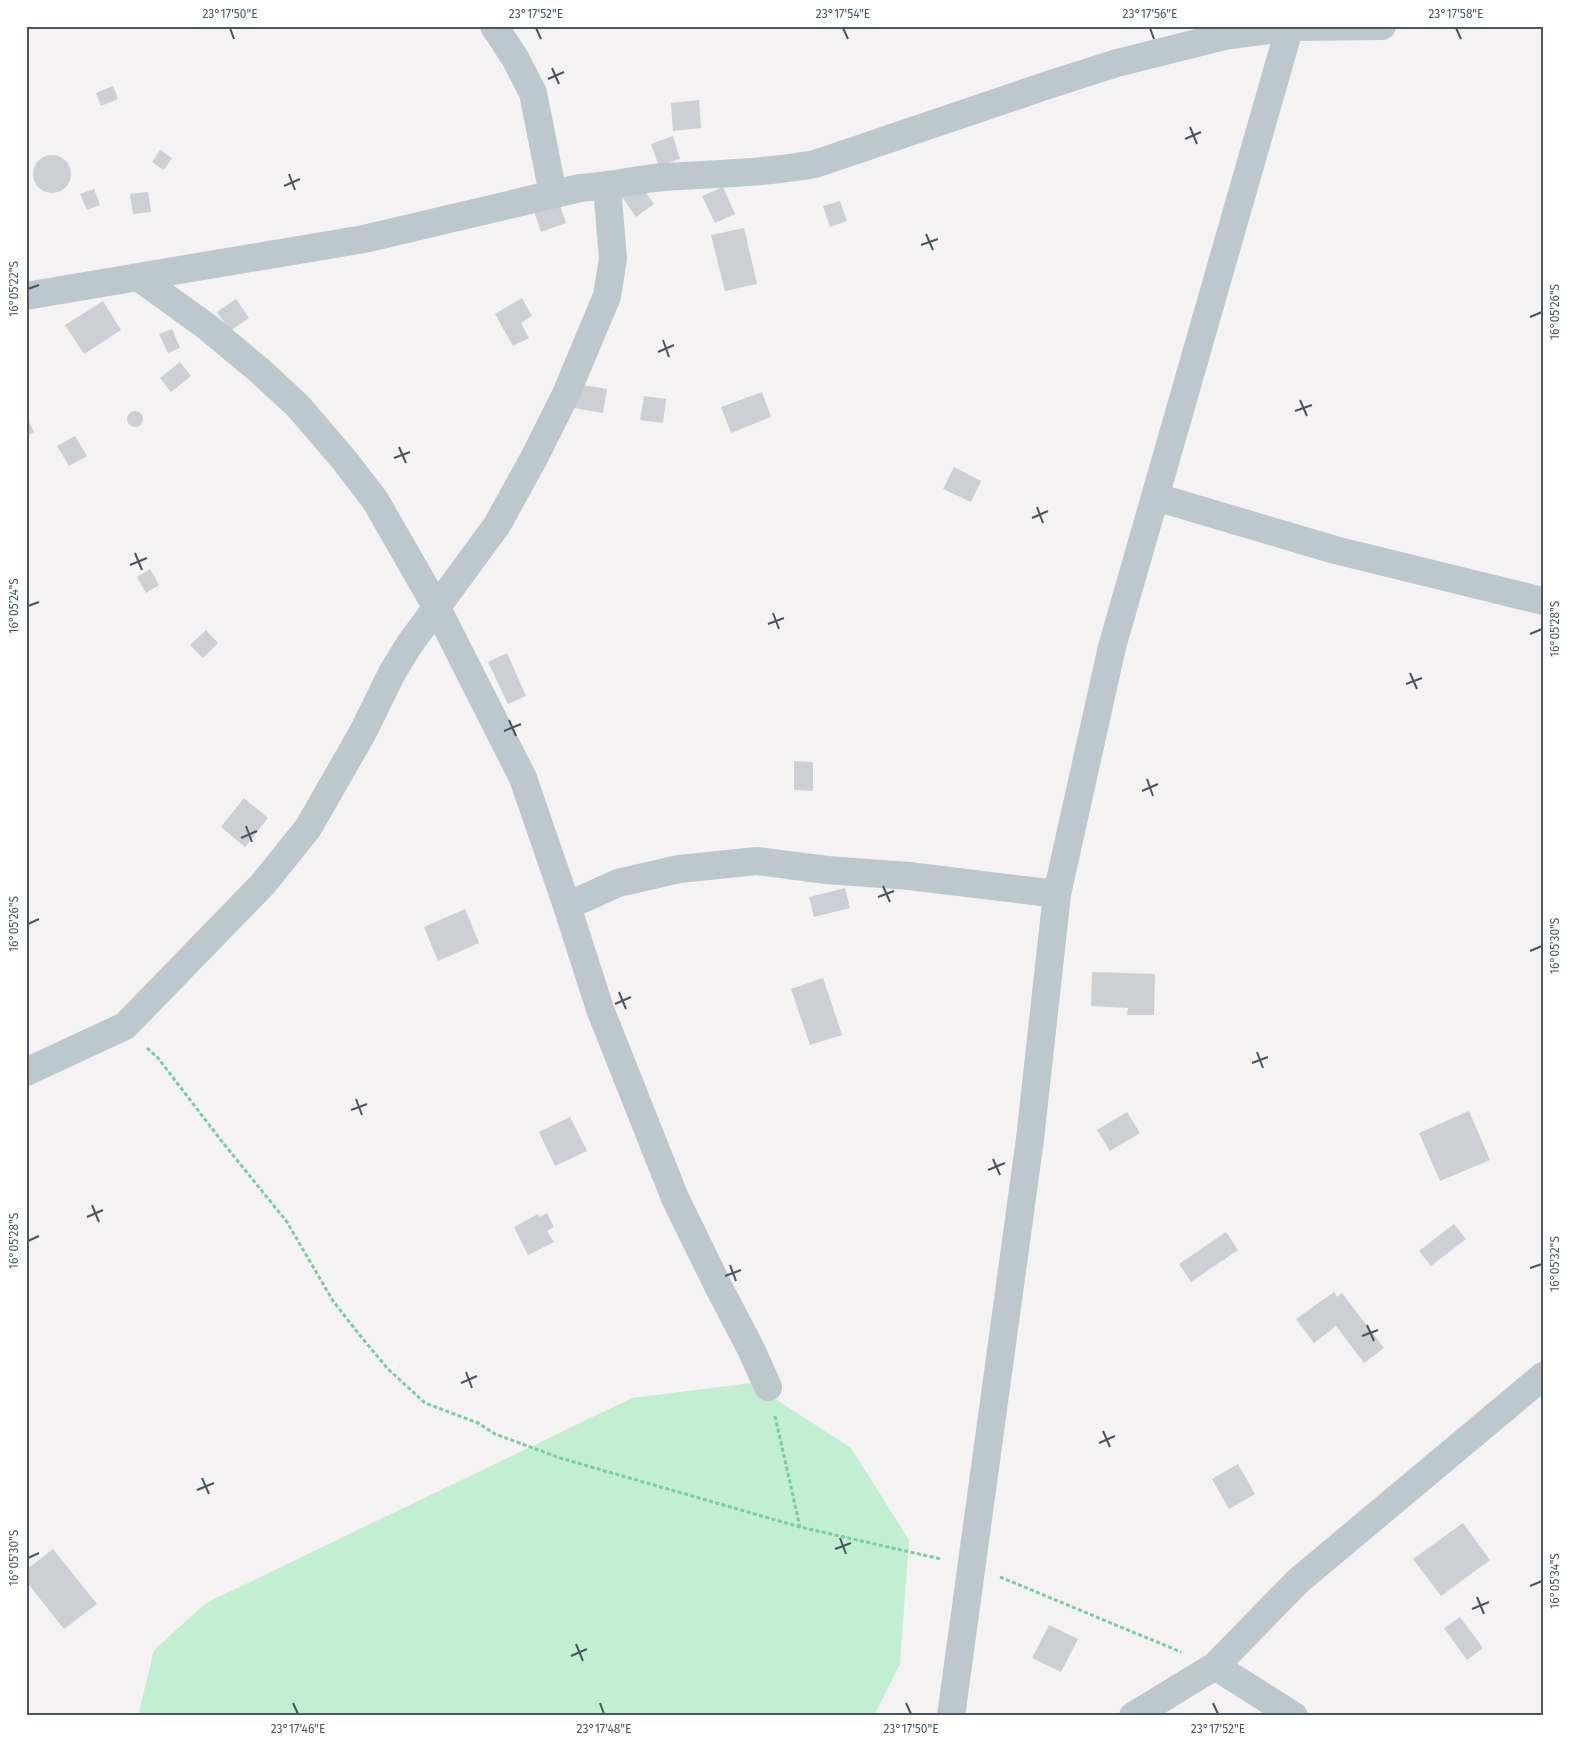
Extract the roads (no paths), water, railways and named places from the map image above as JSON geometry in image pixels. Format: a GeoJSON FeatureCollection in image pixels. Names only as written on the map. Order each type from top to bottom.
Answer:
{"type":"FeatureCollection","features":[{"type":"Feature","properties":{"kind":"street"},"geometry":{"type":"LineString","coordinates":[[494,26],[515,58],[533,92],[553,194]]}},
{"type":"Feature","properties":{"kind":"street"},"geometry":{"type":"LineString","coordinates":[[26,296],[364,239],[580,188],[660,178],[788,169],[815,164],[1048,85],[1216,31],[1290,27],[1382,26]]}},
{"type":"Feature","properties":{"kind":"street"},"geometry":{"type":"LineString","coordinates":[[951,1716],[1028,1149],[1057,894],[1112,647],[1290,27]]}},
{"type":"Feature","properties":{"kind":"street"},"geometry":{"type":"LineString","coordinates":[[26,1072],[125,1026],[263,884],[308,828],[363,732],[392,673],[409,645],[438,608],[497,525],[534,458],[566,394],[607,296],[613,259],[607,186]]}},
{"type":"Feature","properties":{"kind":"street"},"geometry":{"type":"LineString","coordinates":[[138,277],[206,326],[259,370],[298,406],[345,461],[375,500],[438,608],[523,778],[600,1009],[675,1198],[768,1387]]}},
{"type":"Feature","properties":{"kind":"street"},"geometry":{"type":"LineString","coordinates":[[1156,496],[1335,550],[1543,601]]}},
{"type":"Feature","properties":{"kind":"street"},"geometry":{"type":"LineString","coordinates":[[567,906],[618,883],[679,869],[757,861],[828,870],[909,876],[1057,894]]}},
{"type":"Feature","properties":{"kind":"street"},"geometry":{"type":"LineString","coordinates":[[1133,1716],[1214,1666],[1298,1581],[1543,1376]]}},
{"type":"Feature","properties":{"kind":"street"},"geometry":{"type":"LineString","coordinates":[[1214,1666],[1294,1716]]}}]}
